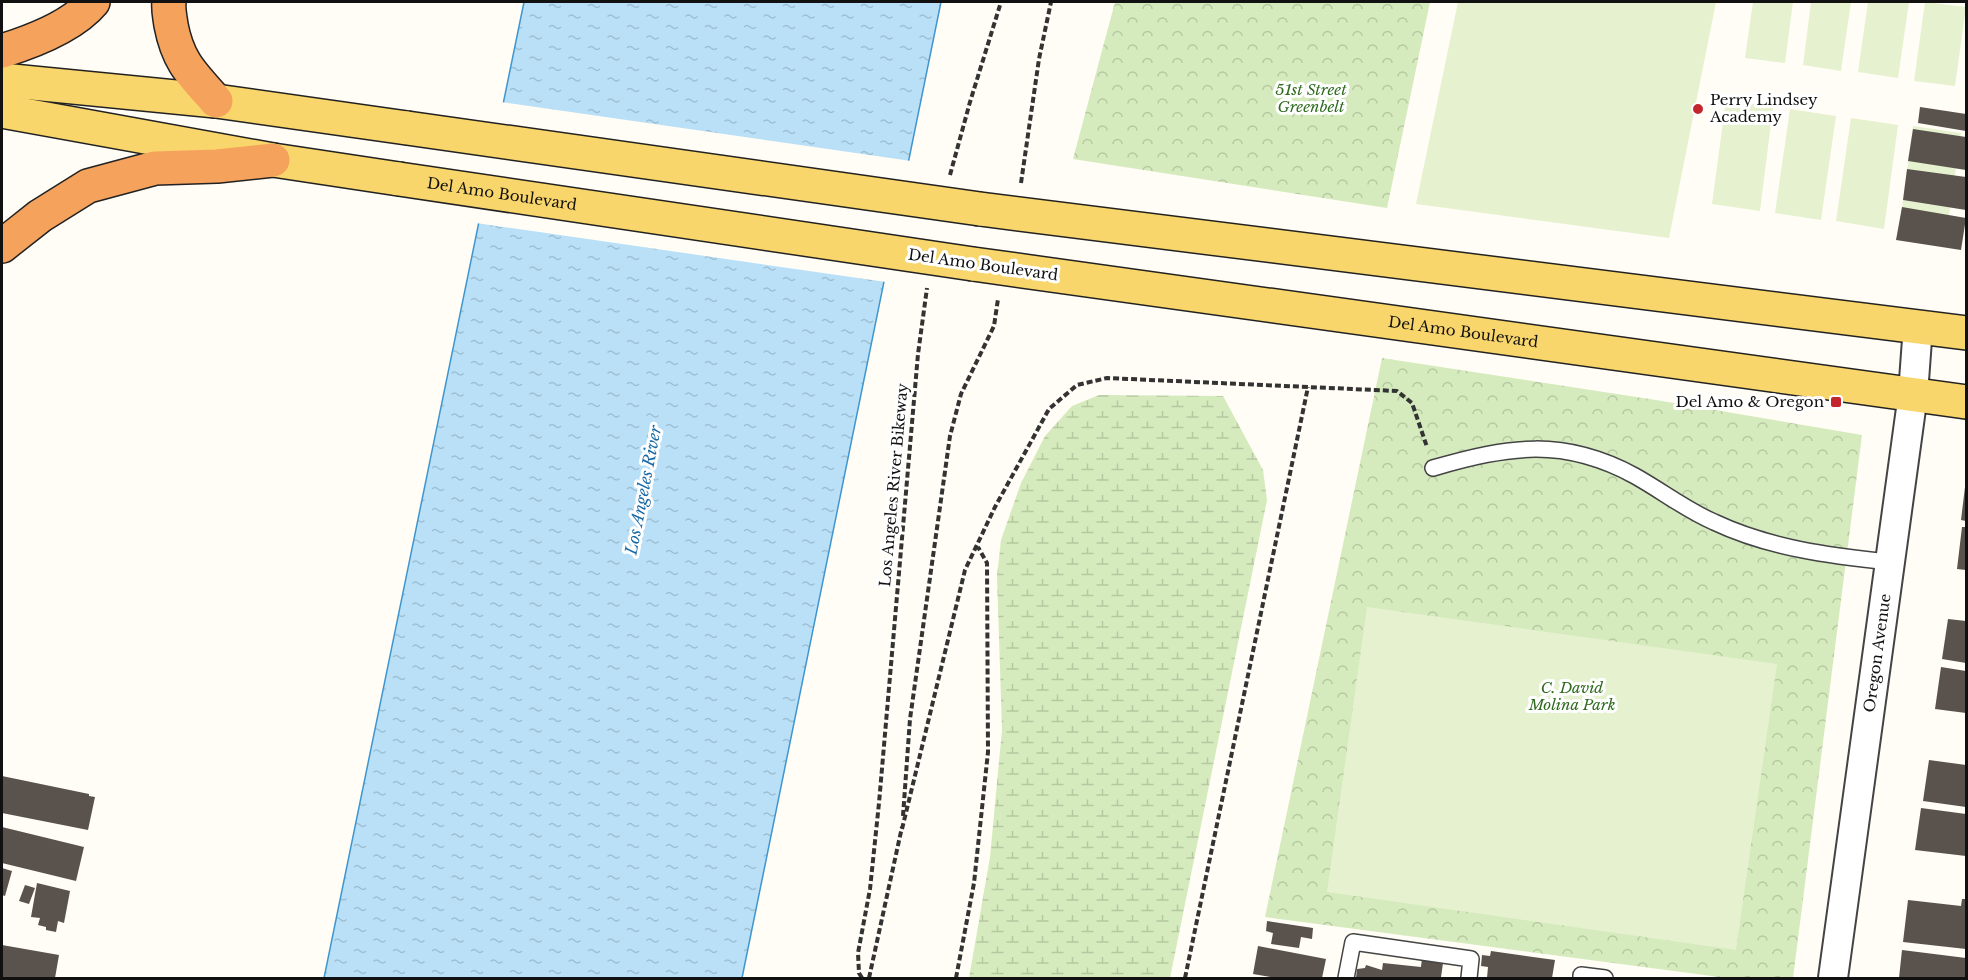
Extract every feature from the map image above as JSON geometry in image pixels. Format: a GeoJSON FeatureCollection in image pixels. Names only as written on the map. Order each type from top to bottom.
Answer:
{"type":"FeatureCollection","features":[{"type":"Feature","properties":{"kind":"highway"},"geometry":{"type":"LineString","coordinates":[[2,51],[52,32],[93,2]]}},
{"type":"Feature","properties":{"kind":"highway"},"geometry":{"type":"LineString","coordinates":[[169,2],[168,9],[175,46],[187,69],[216,101]]}},
{"type":"Feature","properties":{"kind":"highway"},"geometry":{"type":"LineString","coordinates":[[2,246],[40,216],[88,186],[155,168],[217,166],[273,160]]}},
{"type":"Feature","properties":{"kind":"main road"},"geometry":{"type":"LineString","coordinates":[[2,80],[216,101],[1016,214],[1966,333]]}},
{"type":"Feature","properties":{"kind":"main road","name":"Del Amo Boulevard"},"geometry":{"type":"LineString","coordinates":[[2,111],[273,160],[399,179],[988,266],[1966,402]]}},
{"type":"Feature","properties":{"kind":"street","name":"Oregon Avenue"},"geometry":{"type":"LineString","coordinates":[[1833,978],[1914,394],[1918,326]]}},
{"type":"Feature","properties":{"kind":"lane"},"geometry":{"type":"LineString","coordinates":[[1433,468],[1473,456],[1521,448],[1562,450],[1600,459],[1637,477],[1675,502],[1715,523],[1761,540],[1812,553],[1890,562]]}},
{"type":"Feature","properties":{"kind":"lane"},"geometry":{"type":"LineString","coordinates":[[1346,978],[1353,942],[1471,959],[1469,978]]}},
{"type":"Feature","properties":{"kind":"lane"},"geometry":{"type":"LineString","coordinates":[[1581,977],[1605,978]]}},
{"type":"Feature","properties":{"kind":"path"},"geometry":{"type":"LineString","coordinates":[[950,178],[970,102],[1001,2]]}},
{"type":"Feature","properties":{"kind":"path"},"geometry":{"type":"LineString","coordinates":[[1016,214],[1039,59],[1051,2]]}},
{"type":"Feature","properties":{"kind":"path"},"geometry":{"type":"LineString","coordinates":[[902,829],[910,719],[950,436],[961,394],[994,326],[988,266]]}},
{"type":"Feature","properties":{"kind":"path","name":"Los Angeles River Bikeway"},"geometry":{"type":"LineString","coordinates":[[862,978],[859,973],[858,953],[870,889],[879,803],[918,354],[928,281]]}},
{"type":"Feature","properties":{"kind":"path"},"geometry":{"type":"LineString","coordinates":[[869,978],[902,829],[965,570],[995,507],[1049,409],[1077,385],[1107,378],[1397,391],[1412,403],[1433,468]]}},
{"type":"Feature","properties":{"kind":"path"},"geometry":{"type":"LineString","coordinates":[[1185,978],[1308,387]]}},
{"type":"Feature","properties":{"kind":"path"},"geometry":{"type":"LineString","coordinates":[[956,978],[974,883],[988,752],[987,563],[977,546]]}},
{"type":"Feature","properties":{"kind":"green space","name":"51st Street Greenbelt"},"geometry":{"type":"Polygon","coordinates":[[[1115,2],[1430,2],[1387,208],[1073,159],[1115,2]]]}},
{"type":"Feature","properties":{"kind":"green space"},"geometry":{"type":"Polygon","coordinates":[[[1458,2],[1716,2],[1669,238],[1416,204],[1458,2]]]}},
{"type":"Feature","properties":{"kind":"green space"},"geometry":{"type":"Polygon","coordinates":[[[1753,2],[1793,2],[1785,63],[1745,58],[1753,2]]]}},
{"type":"Feature","properties":{"kind":"green space"},"geometry":{"type":"Polygon","coordinates":[[[1811,2],[1851,2],[1841,71],[1803,65],[1811,2]]]}},
{"type":"Feature","properties":{"kind":"green space"},"geometry":{"type":"Polygon","coordinates":[[[1868,2],[1909,2],[1898,78],[1858,72],[1868,2]]]}},
{"type":"Feature","properties":{"kind":"green space"},"geometry":{"type":"Polygon","coordinates":[[[1925,2],[1966,7],[1955,86],[1914,81],[1925,2]]]}},
{"type":"Feature","properties":{"kind":"green space"},"geometry":{"type":"Polygon","coordinates":[[[1726,100],[1773,107],[1760,211],[1712,204],[1726,100]]]}},
{"type":"Feature","properties":{"kind":"green space"},"geometry":{"type":"Polygon","coordinates":[[[1790,109],[1836,116],[1821,220],[1775,213],[1790,109]]]}},
{"type":"Feature","properties":{"kind":"green space"},"geometry":{"type":"Polygon","coordinates":[[[1851,118],[1898,125],[1884,229],[1836,221],[1851,118]]]}},
{"type":"Feature","properties":{"kind":"green space"},"geometry":{"type":"Polygon","coordinates":[[[1913,126],[1961,133],[1946,237],[1899,231],[1913,126]]]}},
{"type":"Feature","properties":{"kind":"green space","name":"C. David Molina Park"},"geometry":{"type":"Polygon","coordinates":[[[1382,358],[1656,400],[1862,435],[1793,978],[1727,978],[1265,917],[1382,358]]]}},
{"type":"Feature","properties":{"kind":"green space"},"geometry":{"type":"Polygon","coordinates":[[[1099,395],[1223,396],[1263,470],[1267,500],[1170,978],[969,978],[990,857],[1002,730],[997,576],[1001,540],[1021,483],[1045,436],[1072,406],[1099,395]]]}},
{"type":"Feature","properties":{"kind":"green space"},"geometry":{"type":"Polygon","coordinates":[[[1367,607],[1777,664],[1736,950],[1327,892],[1367,607]]]}},
{"type":"Feature","properties":{"kind":"water","name":"Los Angeles River"},"geometry":{"type":"Polygon","coordinates":[[[524,2],[941,2],[742,978],[324,978],[524,2]]]}},
{"type":"Feature","properties":{"kind":"pier"},"geometry":{"type":"Polygon","coordinates":[[[501,102],[911,161],[886,282],[476,223],[501,102]]]}},
{"type":"Feature","properties":{"kind":"building"},"geometry":{"type":"Polygon","coordinates":[[[1920,107],[1966,114],[1966,131],[1918,123],[1920,107]]]}},
{"type":"Feature","properties":{"kind":"building"},"geometry":{"type":"Polygon","coordinates":[[[1913,129],[1966,137],[1966,170],[1908,161],[1913,129]]]}},
{"type":"Feature","properties":{"kind":"building"},"geometry":{"type":"Polygon","coordinates":[[[1907,169],[1966,177],[1966,210],[1903,200],[1907,169]]]}},
{"type":"Feature","properties":{"kind":"building"},"geometry":{"type":"Polygon","coordinates":[[[1902,207],[1966,218],[1961,250],[1896,240],[1902,207]]]}},
{"type":"Feature","properties":{"kind":"building"},"geometry":{"type":"Polygon","coordinates":[[[1966,487],[1966,521],[1961,520],[1966,487]]]}},
{"type":"Feature","properties":{"kind":"building"},"geometry":{"type":"Polygon","coordinates":[[[1962,527],[1966,527],[1966,570],[1957,569],[1962,527]]]}},
{"type":"Feature","properties":{"kind":"building"},"geometry":{"type":"Polygon","coordinates":[[[1948,619],[1966,621],[1966,663],[1942,659],[1948,619]]]}},
{"type":"Feature","properties":{"kind":"building"},"geometry":{"type":"Polygon","coordinates":[[[1941,667],[1966,671],[1966,713],[1935,709],[1941,667]]]}},
{"type":"Feature","properties":{"kind":"building"},"geometry":{"type":"Polygon","coordinates":[[[1929,760],[1966,765],[1966,807],[1923,801],[1929,760]]]}},
{"type":"Feature","properties":{"kind":"building"},"geometry":{"type":"Polygon","coordinates":[[[2,776],[95,797],[88,830],[2,813],[2,776]]]}},
{"type":"Feature","properties":{"kind":"building"},"geometry":{"type":"Polygon","coordinates":[[[1921,808],[1966,814],[1966,856],[1915,850],[1921,808]]]}},
{"type":"Feature","properties":{"kind":"building"},"geometry":{"type":"Polygon","coordinates":[[[2,827],[84,847],[76,881],[2,863],[2,827]]]}},
{"type":"Feature","properties":{"kind":"building"},"geometry":{"type":"Polygon","coordinates":[[[2,868],[12,871],[5,896],[2,895],[2,868]]]}},
{"type":"Feature","properties":{"kind":"building"},"geometry":{"type":"Polygon","coordinates":[[[37,883],[70,891],[64,923],[58,921],[56,932],[38,925],[40,918],[31,917],[37,883]]]}},
{"type":"Feature","properties":{"kind":"building"},"geometry":{"type":"Polygon","coordinates":[[[25,885],[35,888],[29,904],[19,901],[25,885]]]}},
{"type":"Feature","properties":{"kind":"building"},"geometry":{"type":"Polygon","coordinates":[[[1962,899],[1966,899],[1966,949],[1903,942],[1908,900],[1961,906],[1962,899]]]}},
{"type":"Feature","properties":{"kind":"building"},"geometry":{"type":"Polygon","coordinates":[[[1267,921],[1313,928],[1312,939],[1301,937],[1299,948],[1271,944],[1273,933],[1266,931],[1267,921]]]}},
{"type":"Feature","properties":{"kind":"building"},"geometry":{"type":"Polygon","coordinates":[[[2,945],[59,955],[55,978],[2,978],[2,945]]]}},
{"type":"Feature","properties":{"kind":"building"},"geometry":{"type":"Polygon","coordinates":[[[1258,946],[1326,959],[1322,978],[1277,978],[1253,974],[1258,946]]]}},
{"type":"Feature","properties":{"kind":"building"},"geometry":{"type":"Polygon","coordinates":[[[1902,950],[1966,958],[1966,978],[1899,978],[1902,950]]]}},
{"type":"Feature","properties":{"kind":"building"},"geometry":{"type":"Polygon","coordinates":[[[1491,951],[1555,960],[1552,978],[1487,978],[1488,967],[1481,966],[1482,955],[1490,956],[1491,951]]]}},
{"type":"Feature","properties":{"kind":"building"},"geometry":{"type":"Polygon","coordinates":[[[1422,958],[1440,960],[1439,963],[1443,963],[1441,977],[1356,978],[1357,969],[1365,968],[1366,965],[1382,970],[1383,963],[1421,967],[1422,958]]]}},
{"type":"Feature","properties":{"kind":"place","name":"Perry Lindsey Academy"},"geometry":{"type":"Point","coordinates":[1698,109]}},
{"type":"Feature","properties":{"kind":"place","name":"Del Amo & Oregon"},"geometry":{"type":"Point","coordinates":[1836,402]}}]}
